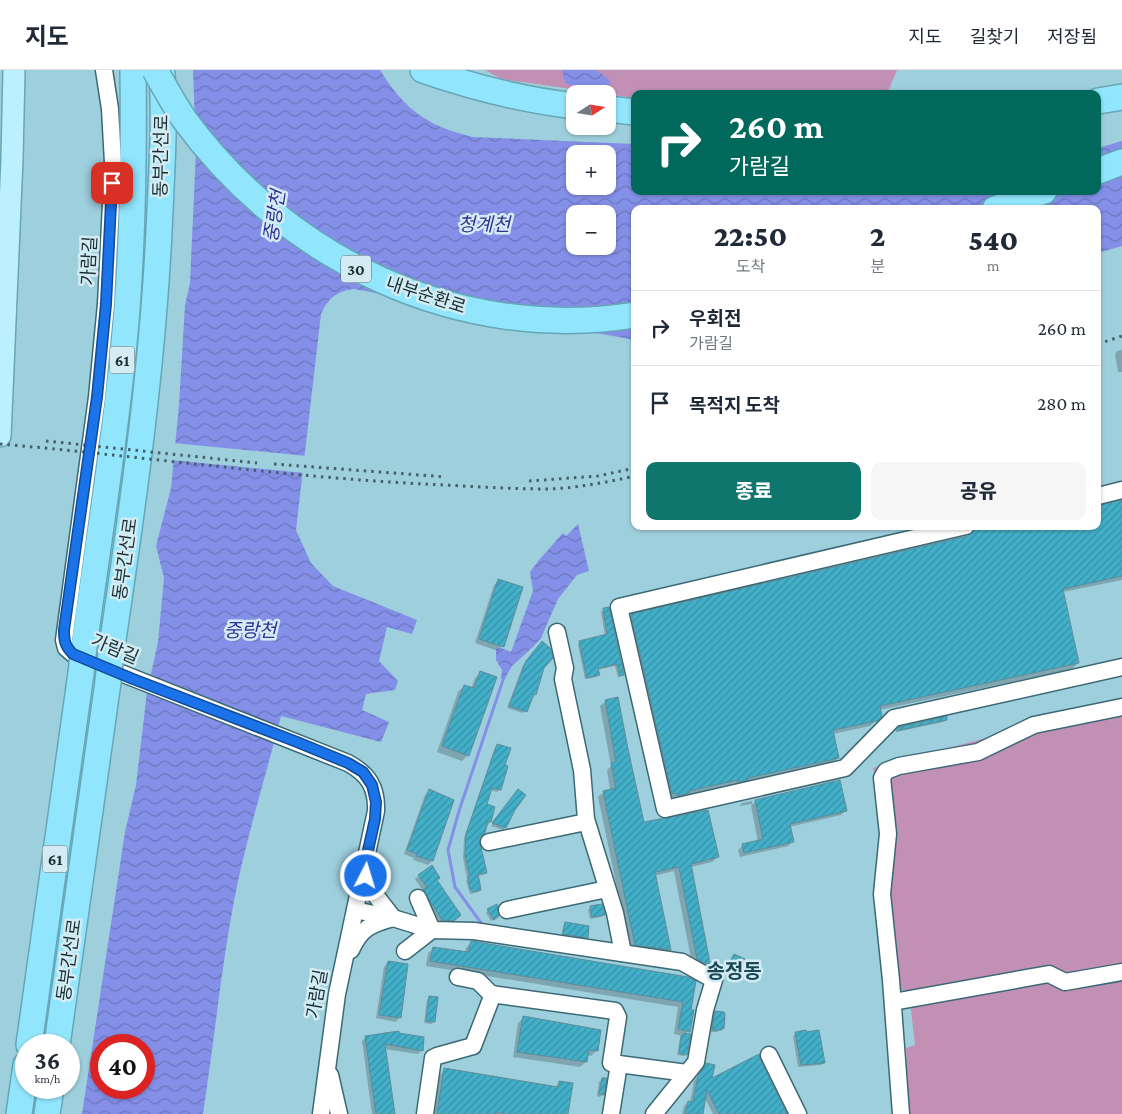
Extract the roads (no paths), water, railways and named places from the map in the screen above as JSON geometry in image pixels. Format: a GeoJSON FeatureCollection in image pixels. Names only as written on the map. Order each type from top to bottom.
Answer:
{"type":"FeatureCollection","features":[{"type":"Feature","properties":{"kind":"highway","name":"동부간선로"},"geometry":{"type":"LineString","coordinates":[[31,1034],[115,420],[127,309],[132,192],[133,70]]}},
{"type":"Feature","properties":{"kind":"highway","name":"내부순환로"},"geometry":{"type":"LineString","coordinates":[[155,70],[183,118],[227,171],[254,198],[294,230],[365,273],[416,294],[480,312],[526,318],[570,320],[631,315]]}},
{"type":"Feature","properties":{"kind":"highway","name":"동부간선로"},"geometry":{"type":"LineString","coordinates":[[59,1034],[141,443],[154,318],[162,182],[162,70]]}},
{"type":"Feature","properties":{"kind":"highway"},"geometry":{"type":"LineString","coordinates":[[422,70],[465,85],[566,104]]}},
{"type":"Feature","properties":{"kind":"highway"},"geometry":{"type":"LineString","coordinates":[[1101,100],[1122,97]]}},
{"type":"Feature","properties":{"kind":"highway"},"geometry":{"type":"LineString","coordinates":[[616,110],[631,112]]}},
{"type":"Feature","properties":{"kind":"highway"},"geometry":{"type":"LineString","coordinates":[[1101,170],[1122,162]]}},
{"type":"Feature","properties":{"kind":"highway"},"geometry":{"type":"LineString","coordinates":[[1006,205],[1033,195]]}},
{"type":"Feature","properties":{"kind":"highway"},"geometry":{"type":"LineString","coordinates":[[20,1114],[22,1099]]}},
{"type":"Feature","properties":{"kind":"highway"},"geometry":{"type":"LineString","coordinates":[[47,1114],[49,1099]]}},
{"type":"Feature","properties":{"kind":"main road"},"geometry":{"type":"LineString","coordinates":[[0,436],[14,70]]}},
{"type":"Feature","properties":{"kind":"street","name":"가람길"},"geometry":{"type":"LineString","coordinates":[[104,70],[110,109],[113,163],[106,304],[97,397],[64,640],[66,648],[73,654],[348,763],[363,772],[368,778],[376,794],[372,831],[337,994],[321,1114]]}},
{"type":"Feature","properties":{"kind":"street"},"geometry":{"type":"LineString","coordinates":[[1101,495],[1122,490]]}},
{"type":"Feature","properties":{"kind":"street"},"geometry":{"type":"LineString","coordinates":[[949,530],[619,607],[665,809],[845,768],[894,718],[1122,667]]}},
{"type":"Feature","properties":{"kind":"street"},"geometry":{"type":"LineString","coordinates":[[558,632],[564,668],[563,679],[582,770],[586,822],[615,913],[623,953]]}},
{"type":"Feature","properties":{"kind":"street"},"geometry":{"type":"LineString","coordinates":[[901,1114],[893,1002],[882,894],[888,834],[882,778],[886,771],[900,766],[978,752],[1034,725],[1122,707]]}},
{"type":"Feature","properties":{"kind":"street"},"geometry":{"type":"LineString","coordinates":[[489,842],[586,822]]}},
{"type":"Feature","properties":{"kind":"street"},"geometry":{"type":"LineString","coordinates":[[365,864],[369,885],[393,918]]}},
{"type":"Feature","properties":{"kind":"street"},"geometry":{"type":"LineString","coordinates":[[507,910],[607,889]]}},
{"type":"Feature","properties":{"kind":"street"},"geometry":{"type":"LineString","coordinates":[[418,898],[432,930]]}},
{"type":"Feature","properties":{"kind":"street"},"geometry":{"type":"LineString","coordinates":[[355,910],[393,918],[432,930],[474,931],[682,962],[714,980],[705,1010],[697,1059],[688,1073],[654,1114]]}},
{"type":"Feature","properties":{"kind":"street"},"geometry":{"type":"LineString","coordinates":[[344,960],[360,933],[374,923],[393,918]]}},
{"type":"Feature","properties":{"kind":"street"},"geometry":{"type":"LineString","coordinates":[[405,951],[432,930]]}},
{"type":"Feature","properties":{"kind":"street"},"geometry":{"type":"LineString","coordinates":[[893,1002],[1049,974],[1065,982],[1122,972]]}},
{"type":"Feature","properties":{"kind":"street"},"geometry":{"type":"LineString","coordinates":[[458,977],[478,981],[488,993],[616,1012],[618,1018],[611,1063],[688,1073]]}},
{"type":"Feature","properties":{"kind":"street"},"geometry":{"type":"LineString","coordinates":[[425,1114],[433,1058],[473,1046],[493,994]]}},
{"type":"Feature","properties":{"kind":"street"},"geometry":{"type":"LineString","coordinates":[[769,1055],[798,1114]]}},
{"type":"Feature","properties":{"kind":"street"},"geometry":{"type":"LineString","coordinates":[[328,1061],[339,1114]]}},
{"type":"Feature","properties":{"kind":"street"},"geometry":{"type":"LineString","coordinates":[[611,1114],[619,1064]]}},
{"type":"Feature","properties":{"kind":"water","name":"중랑천"},"geometry":{"type":"Polygon","coordinates":[[[193,70],[380,70],[408,106],[430,122],[457,133],[473,137],[631,144],[631,195],[1101,195],[1101,147],[1122,141],[1122,246],[1101,252],[1101,205],[631,205],[631,339],[354,289],[343,291],[334,296],[326,304],[321,314],[296,530],[311,563],[333,586],[417,620],[412,634],[387,627],[379,661],[398,681],[395,690],[366,694],[362,710],[389,722],[381,742],[281,716],[248,840],[232,910],[203,1114],[82,1114],[90,1062],[90,1099],[155,1099],[155,1034],[94,1034],[125,832],[136,785],[147,692],[158,642],[164,578],[156,546],[171,488],[179,405],[185,305],[190,283],[196,151],[193,70]]]}},
{"type":"Feature","properties":{"kind":"water"},"geometry":{"type":"Polygon","coordinates":[[[562,70],[596,70],[610,80],[610,85],[571,85],[565,83],[562,70]]]}},
{"type":"Feature","properties":{"kind":"water"},"geometry":{"type":"Polygon","coordinates":[[[578,524],[589,571],[577,575],[558,599],[541,638],[512,666],[504,680],[501,679],[502,670],[496,660],[496,649],[501,648],[511,652],[533,591],[530,572],[563,533],[566,536],[578,524]]]}},
{"type":"Feature","properties":{"kind":"waterway"},"geometry":{"type":"LineString","coordinates":[[484,927],[455,887],[448,850],[459,811],[504,677]]}},
{"type":"Feature","properties":{"kind":"railway"},"geometry":{"type":"LineString","coordinates":[[1101,343],[1122,336]]}},
{"type":"Feature","properties":{"kind":"railway"},"geometry":{"type":"LineString","coordinates":[[46,441],[257,463]]}},
{"type":"Feature","properties":{"kind":"railway"},"geometry":{"type":"LineString","coordinates":[[0,444],[372,481],[487,487],[549,489],[631,477]]}},
{"type":"Feature","properties":{"kind":"railway"},"geometry":{"type":"LineString","coordinates":[[274,464],[446,477]]}},
{"type":"Feature","properties":{"kind":"railway"},"geometry":{"type":"LineString","coordinates":[[529,481],[598,476],[631,469]]}},
{"type":"Feature","properties":{"kind":"district","name":"송정동"},"geometry":{"type":"Point","coordinates":[734,971]}},
{"type":"Feature","properties":{"kind":"water label","name":"청계천"},"geometry":{"type":"Point","coordinates":[484,224]}}]}
